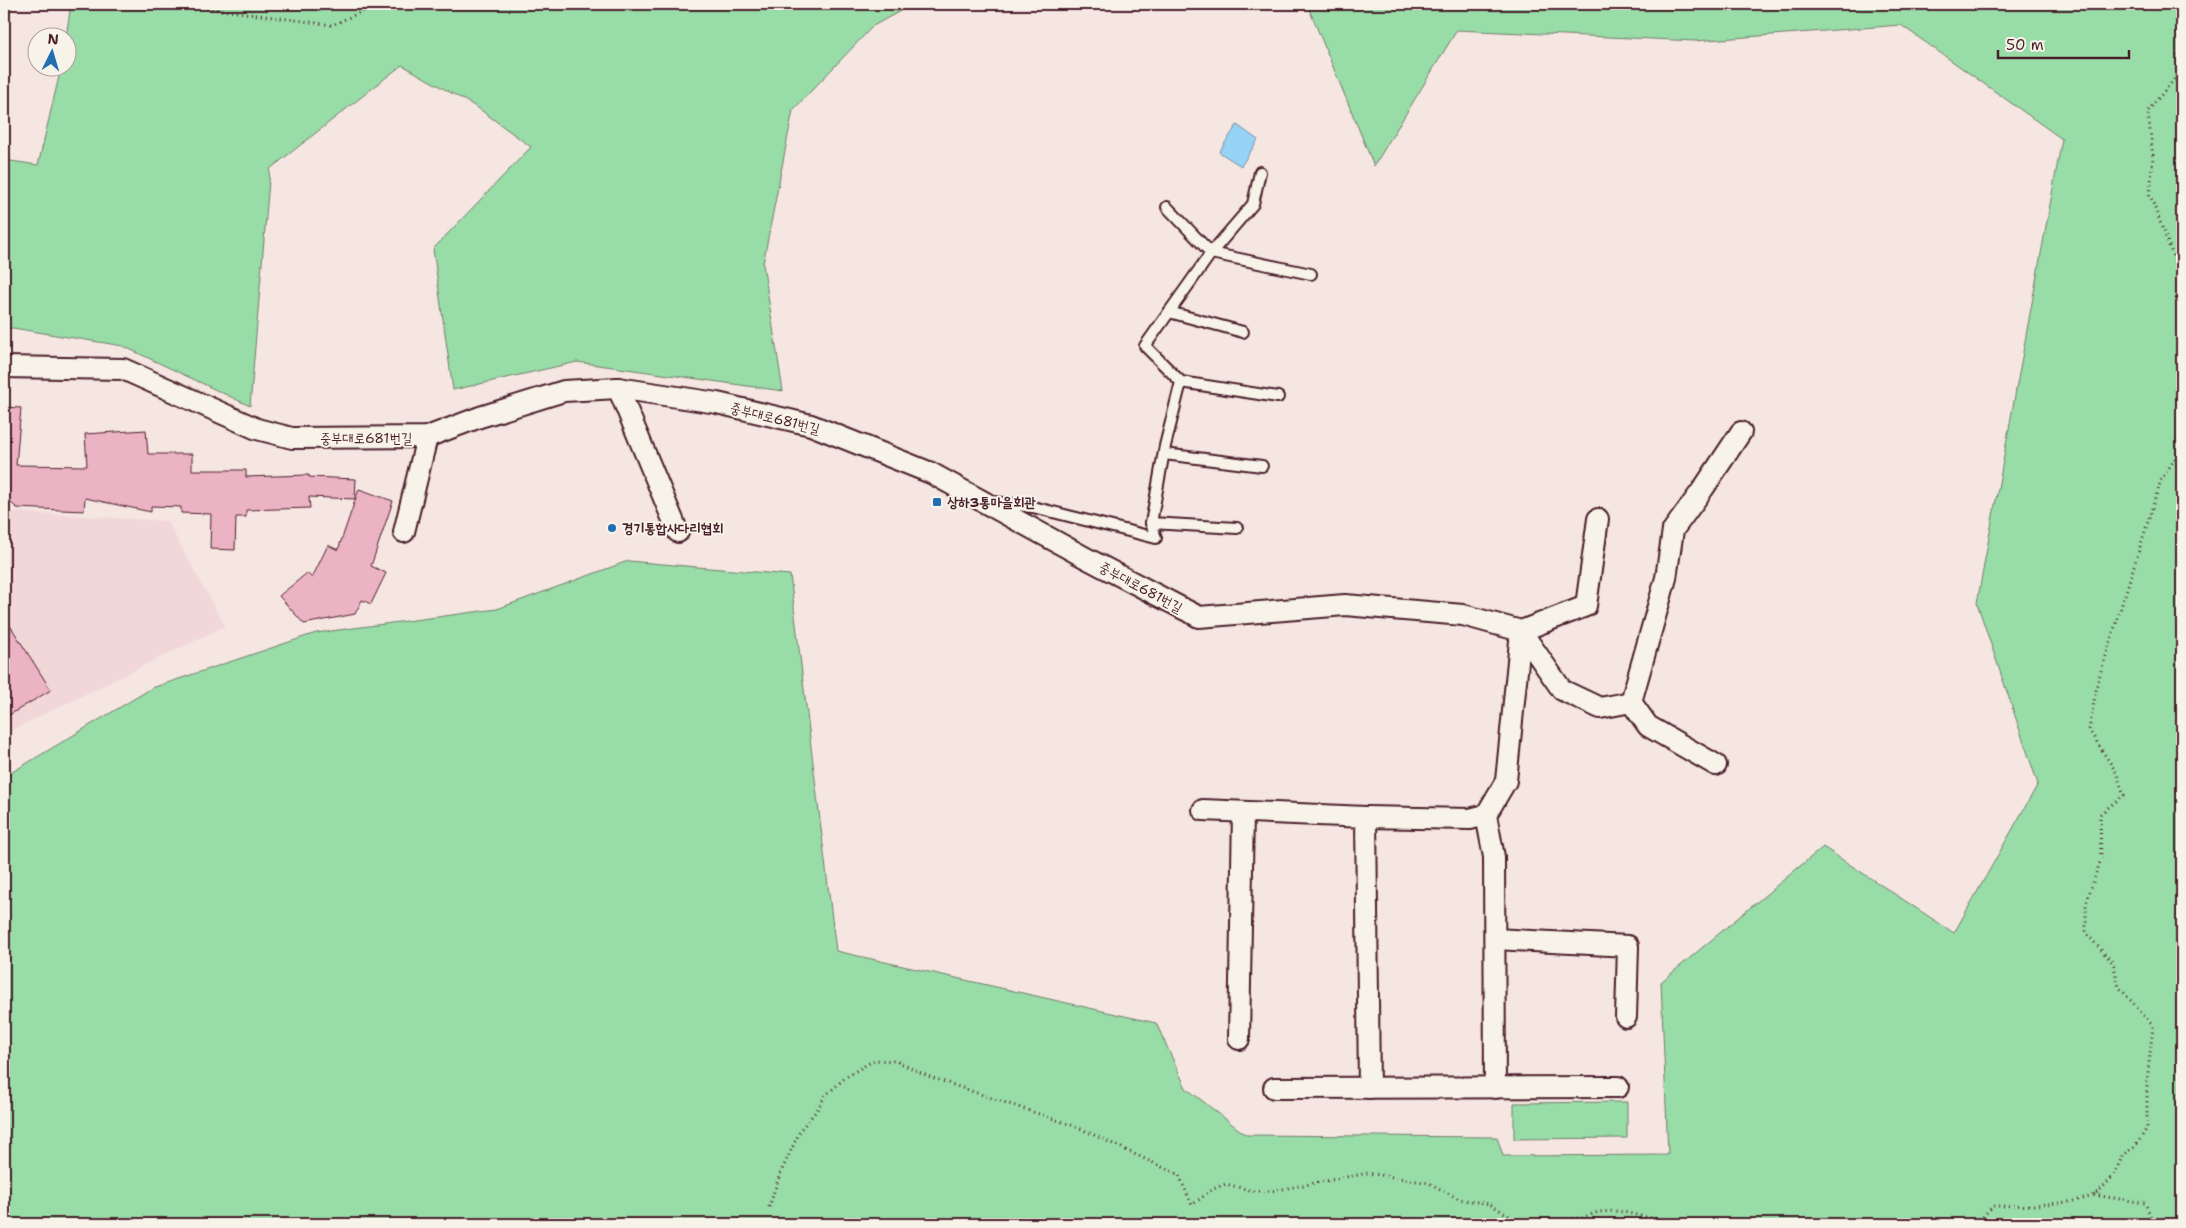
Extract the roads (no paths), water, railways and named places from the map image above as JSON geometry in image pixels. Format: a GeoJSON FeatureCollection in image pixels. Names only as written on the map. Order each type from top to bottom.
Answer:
{"type":"FeatureCollection","features":[{"type":"Feature","properties":{"kind":"street","name":"중부대로681번길"},"geometry":{"type":"LineString","coordinates":[[4,367],[123,369],[257,428],[292,438],[427,437],[480,417],[564,391],[618,388],[717,403],[811,425],[931,472],[1086,558],[1199,617],[1345,605],[1463,615],[1521,631]]}},
{"type":"Feature","properties":{"kind":"street"},"geometry":{"type":"LineString","coordinates":[[618,388],[678,532]]}},
{"type":"Feature","properties":{"kind":"street"},"geometry":{"type":"LineString","coordinates":[[1631,702],[1666,578],[1673,530],[1703,489],[1740,432]]}},
{"type":"Feature","properties":{"kind":"street"},"geometry":{"type":"LineString","coordinates":[[404,532],[427,437]]}},
{"type":"Feature","properties":{"kind":"street"},"geometry":{"type":"LineString","coordinates":[[1521,631],[1586,606],[1598,519]]}},
{"type":"Feature","properties":{"kind":"street"},"geometry":{"type":"LineString","coordinates":[[1521,631],[1562,690],[1600,708],[1631,702]]}},
{"type":"Feature","properties":{"kind":"street"},"geometry":{"type":"LineString","coordinates":[[1203,810],[1366,818],[1470,819],[1486,814],[1506,781],[1521,631]]}},
{"type":"Feature","properties":{"kind":"street"},"geometry":{"type":"LineString","coordinates":[[1631,702],[1648,726],[1716,765]]}},
{"type":"Feature","properties":{"kind":"street"},"geometry":{"type":"LineString","coordinates":[[1239,1039],[1242,812]]}},
{"type":"Feature","properties":{"kind":"street"},"geometry":{"type":"LineString","coordinates":[[1486,814],[1494,858],[1495,1088]]}},
{"type":"Feature","properties":{"kind":"street"},"geometry":{"type":"LineString","coordinates":[[1366,818],[1369,1088]]}},
{"type":"Feature","properties":{"kind":"street"},"geometry":{"type":"LineString","coordinates":[[1494,939],[1628,946],[1626,1017]]}},
{"type":"Feature","properties":{"kind":"street"},"geometry":{"type":"LineString","coordinates":[[1274,1088],[1618,1088]]}},
{"type":"Feature","properties":{"kind":"lane"},"geometry":{"type":"LineString","coordinates":[[1260,172],[1253,204],[1211,253],[1145,346],[1181,382],[1278,397]]}},
{"type":"Feature","properties":{"kind":"lane"},"geometry":{"type":"LineString","coordinates":[[1167,206],[1211,253],[1310,274]]}},
{"type":"Feature","properties":{"kind":"lane"},"geometry":{"type":"LineString","coordinates":[[1170,312],[1242,332]]}},
{"type":"Feature","properties":{"kind":"lane"},"geometry":{"type":"LineString","coordinates":[[983,501],[1033,507],[1156,538],[1151,523],[1164,454],[1181,382]]}},
{"type":"Feature","properties":{"kind":"lane"},"geometry":{"type":"LineString","coordinates":[[1164,454],[1262,466]]}},
{"type":"Feature","properties":{"kind":"lane"},"geometry":{"type":"LineString","coordinates":[[1151,523],[1237,528]]}},
{"type":"Feature","properties":{"kind":"water"},"geometry":{"type":"Polygon","coordinates":[[[1237,125],[1258,140],[1241,166],[1219,152],[1237,125]]]}},
{"type":"Feature","properties":{"kind":"place","name":"상하3통마을회관"},"geometry":{"type":"Point","coordinates":[937,502]}},
{"type":"Feature","properties":{"kind":"place","name":"경기통합사다리협회"},"geometry":{"type":"Point","coordinates":[612,528]}}]}
